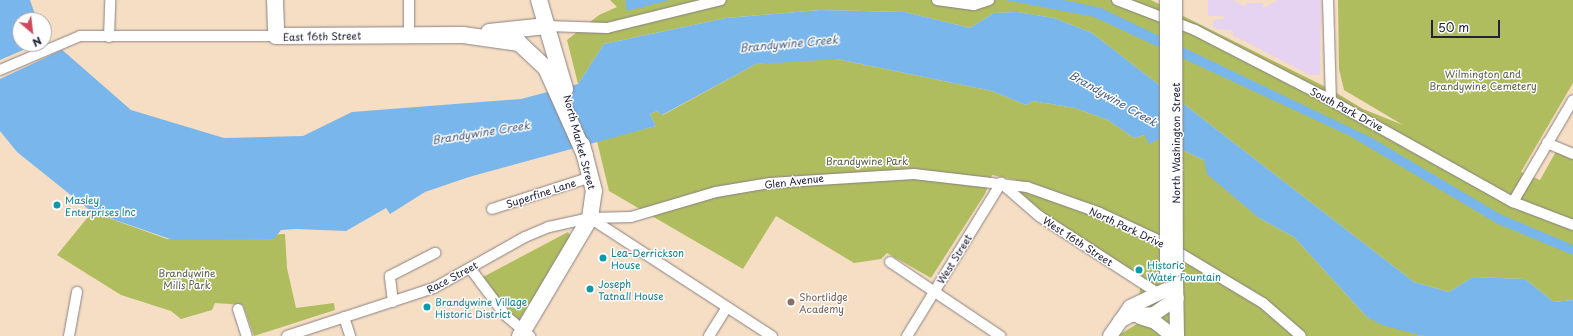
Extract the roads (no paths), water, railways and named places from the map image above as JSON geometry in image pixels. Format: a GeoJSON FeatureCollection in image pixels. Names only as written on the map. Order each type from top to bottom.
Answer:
{"type":"FeatureCollection","features":[{"type":"Feature","properties":{"kind":"main road"},"geometry":{"type":"LineString","coordinates":[[275,0],[276,36]]}},
{"type":"Feature","properties":{"kind":"main road","name":"North Market Street"},"geometry":{"type":"LineString","coordinates":[[525,334],[590,218],[595,202],[591,177],[556,76],[547,26],[539,0]]}},
{"type":"Feature","properties":{"kind":"main road","name":"North Washington Street"},"geometry":{"type":"LineString","coordinates":[[1175,0],[1165,281],[1177,292],[1177,336]]}},
{"type":"Feature","properties":{"kind":"main road"},"geometry":{"type":"LineString","coordinates":[[462,35],[547,26]]}},
{"type":"Feature","properties":{"kind":"main road","name":"East 16th Street"},"geometry":{"type":"LineString","coordinates":[[276,36],[410,34],[462,35],[520,43],[534,53],[556,76]]}},
{"type":"Feature","properties":{"kind":"main road"},"geometry":{"type":"LineString","coordinates":[[1110,336],[1138,302],[1165,281],[1177,292],[1154,314],[1126,318]]}},
{"type":"Feature","properties":{"kind":"main road"},"geometry":{"type":"LineString","coordinates":[[1126,318],[1155,322],[1173,336]]}},
{"type":"Feature","properties":{"kind":"street"},"geometry":{"type":"LineString","coordinates":[[109,36],[110,0]]}},
{"type":"Feature","properties":{"kind":"street"},"geometry":{"type":"LineString","coordinates":[[409,0],[410,34]]}},
{"type":"Feature","properties":{"kind":"street"},"geometry":{"type":"LineString","coordinates":[[547,26],[607,28],[720,0]]}},
{"type":"Feature","properties":{"kind":"street"},"geometry":{"type":"LineString","coordinates":[[937,0],[974,5],[989,0]]}},
{"type":"Feature","properties":{"kind":"street","name":"South Park Drive"},"geometry":{"type":"LineString","coordinates":[[1117,0],[1195,30],[1331,100],[1513,202],[1573,225]]}},
{"type":"Feature","properties":{"kind":"street"},"geometry":{"type":"LineString","coordinates":[[1165,0],[1165,281]]}},
{"type":"Feature","properties":{"kind":"street"},"geometry":{"type":"LineString","coordinates":[[1328,0],[1331,100]]}},
{"type":"Feature","properties":{"kind":"street","name":"East 16th Street"},"geometry":{"type":"LineString","coordinates":[[0,70],[67,39],[109,36],[276,36]]}},
{"type":"Feature","properties":{"kind":"street"},"geometry":{"type":"LineString","coordinates":[[1513,202],[1573,100]]}},
{"type":"Feature","properties":{"kind":"street"},"geometry":{"type":"LineString","coordinates":[[1547,143],[1573,154]]}},
{"type":"Feature","properties":{"kind":"street","name":"Glen Avenue"},"geometry":{"type":"LineString","coordinates":[[590,218],[631,217],[716,192],[827,177],[914,174],[1001,183]]}},
{"type":"Feature","properties":{"kind":"street","name":"Superfine Lane"},"geometry":{"type":"LineString","coordinates":[[492,209],[591,177]]}},
{"type":"Feature","properties":{"kind":"street","name":"West 16th Street"},"geometry":{"type":"LineString","coordinates":[[1001,183],[1039,216],[1165,281]]}},
{"type":"Feature","properties":{"kind":"street","name":"West Street"},"geometry":{"type":"LineString","coordinates":[[907,336],[1001,183]]}},
{"type":"Feature","properties":{"kind":"street","name":"North Park Drive"},"geometry":{"type":"LineString","coordinates":[[1001,183],[1051,195],[1158,240],[1263,303],[1301,336]]}},
{"type":"Feature","properties":{"kind":"street"},"geometry":{"type":"LineString","coordinates":[[590,218],[772,336]]}},
{"type":"Feature","properties":{"kind":"street","name":"Race Street"},"geometry":{"type":"LineString","coordinates":[[287,336],[434,288],[524,237],[590,218]]}},
{"type":"Feature","properties":{"kind":"street"},"geometry":{"type":"LineString","coordinates":[[393,302],[390,276],[435,253]]}},
{"type":"Feature","properties":{"kind":"street"},"geometry":{"type":"LineString","coordinates":[[890,262],[1000,336]]}},
{"type":"Feature","properties":{"kind":"street"},"geometry":{"type":"LineString","coordinates":[[470,268],[505,315],[525,334]]}},
{"type":"Feature","properties":{"kind":"street"},"geometry":{"type":"LineString","coordinates":[[69,336],[76,292]]}},
{"type":"Feature","properties":{"kind":"street"},"geometry":{"type":"LineString","coordinates":[[709,336],[727,307]]}},
{"type":"Feature","properties":{"kind":"street"},"geometry":{"type":"LineString","coordinates":[[238,309],[247,336]]}},
{"type":"Feature","properties":{"kind":"street"},"geometry":{"type":"LineString","coordinates":[[344,318],[350,336]]}},
{"type":"Feature","properties":{"kind":"water","name":"Brandywine Creek"},"geometry":{"type":"Polygon","coordinates":[[[0,0],[30,0],[34,12],[12,12],[12,52],[52,52],[52,41],[131,110],[224,138],[303,136],[352,112],[521,99],[578,84],[604,44],[726,18],[820,10],[905,12],[970,28],[994,13],[1017,12],[1054,18],[1092,33],[1414,282],[1449,292],[1473,277],[1525,279],[1554,302],[1573,300],[1573,336],[1423,336],[1382,325],[1367,317],[1294,237],[1259,218],[1207,174],[1204,160],[1159,139],[1149,144],[1145,135],[1134,138],[1108,120],[1075,108],[1033,101],[1026,105],[992,91],[837,59],[756,64],[662,115],[657,111],[650,114],[656,126],[469,177],[425,192],[390,214],[386,208],[346,231],[296,229],[281,230],[274,239],[173,240],[92,212],[17,152],[0,131],[0,0]]]}},
{"type":"Feature","properties":{"kind":"water"},"geometry":{"type":"Polygon","coordinates":[[[670,0],[627,11],[625,1],[670,0]]]}},
{"type":"Feature","properties":{"kind":"water"},"geometry":{"type":"Polygon","coordinates":[[[1005,0],[1064,0],[1101,8],[1372,138],[1500,214],[1573,245],[1573,255],[1498,224],[1350,136],[1094,17],[1005,0]]]}},
{"type":"Feature","properties":{"kind":"place","name":"Masley Enterprises Inc"},"geometry":{"type":"Point","coordinates":[57,205]}},
{"type":"Feature","properties":{"kind":"place","name":"Lea-Derrickson House"},"geometry":{"type":"Point","coordinates":[603,258]}},
{"type":"Feature","properties":{"kind":"place","name":"Historic Water Fountain"},"geometry":{"type":"Point","coordinates":[1139,270]}},
{"type":"Feature","properties":{"kind":"place","name":"Joseph Tatnall House"},"geometry":{"type":"Point","coordinates":[590,289]}},
{"type":"Feature","properties":{"kind":"place","name":"Shortlidge Academy"},"geometry":{"type":"Point","coordinates":[791,302]}},
{"type":"Feature","properties":{"kind":"place","name":"Brandywine Village Historic District"},"geometry":{"type":"Point","coordinates":[427,307]}},
{"type":"Feature","properties":{"kind":"park label","name":"Wilmington and Brandywine Cemetery"},"geometry":{"type":"Point","coordinates":[1483,78]}},
{"type":"Feature","properties":{"kind":"park label","name":"Brandywine Park"},"geometry":{"type":"Point","coordinates":[867,161]}},
{"type":"Feature","properties":{"kind":"park label","name":"Brandywine Mills Park"},"geometry":{"type":"Point","coordinates":[187,278]}}]}
